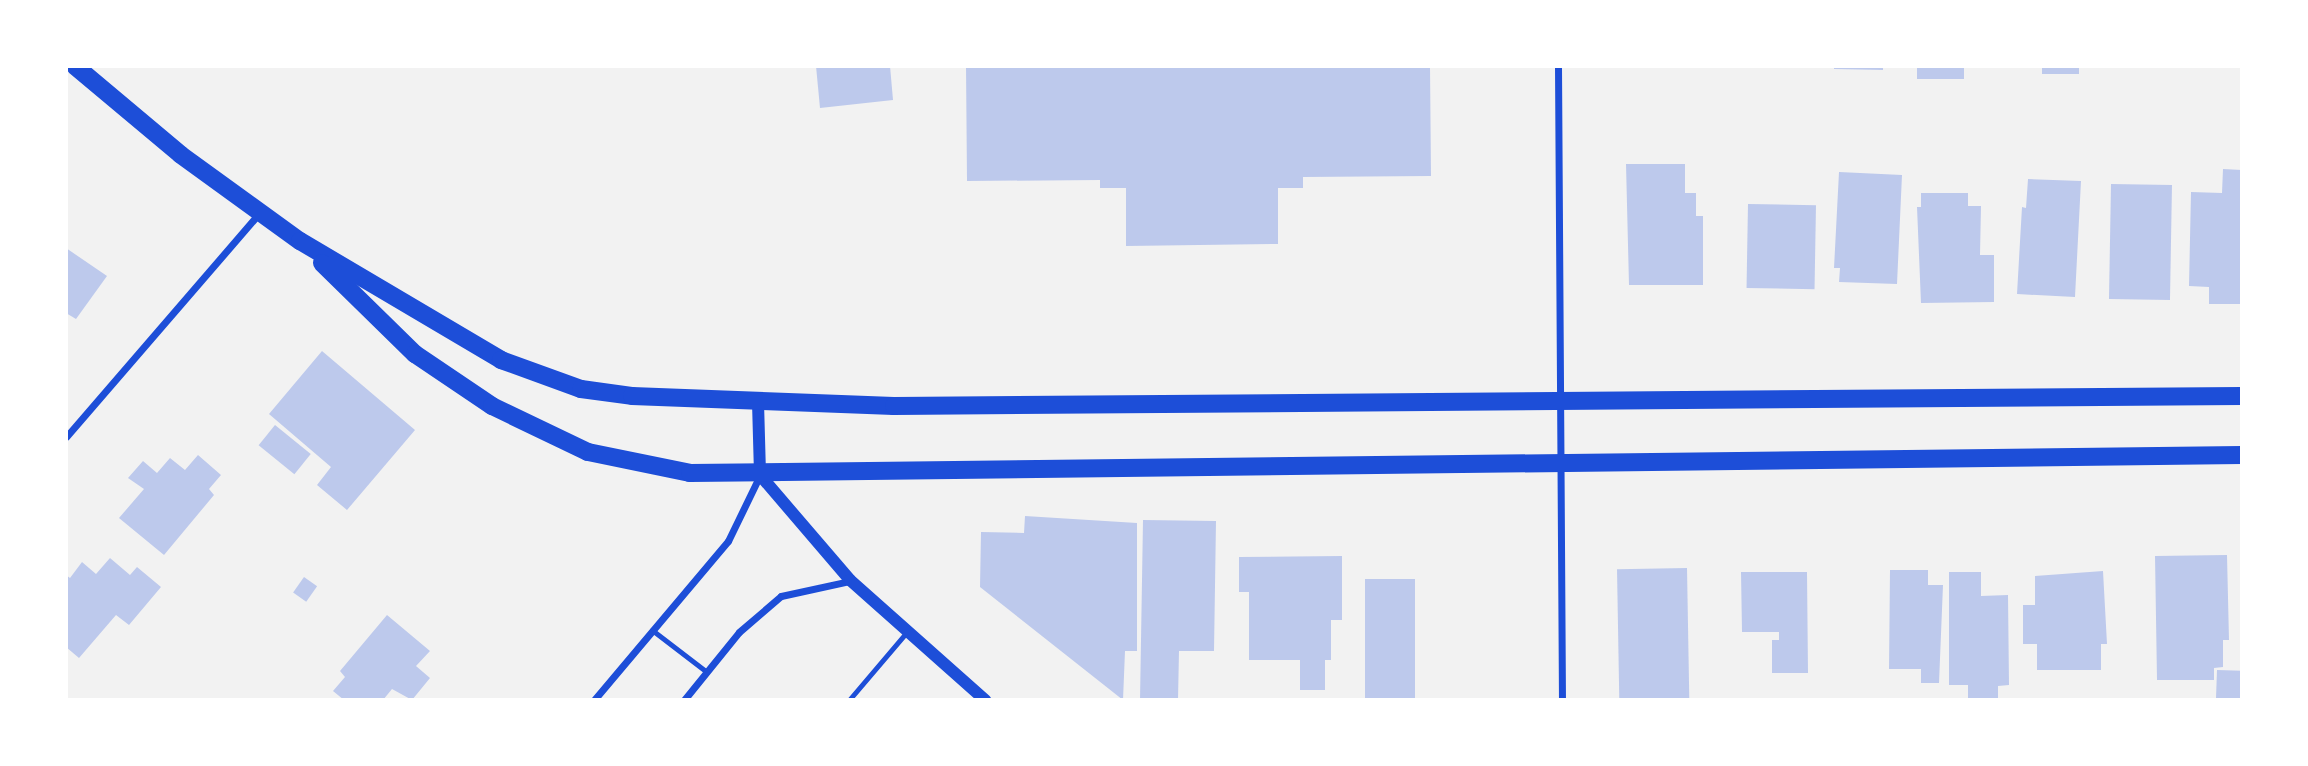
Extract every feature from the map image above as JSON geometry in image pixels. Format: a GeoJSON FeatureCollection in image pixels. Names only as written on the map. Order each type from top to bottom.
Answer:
{"type":"FeatureCollection","features":[{"type":"Feature","properties":{"kind":"main road"},"geometry":{"type":"LineString","coordinates":[[75,66],[181,156],[300,241],[478,348],[538,375],[581,389],[632,396],[894,406],[2242,396]]}},
{"type":"Feature","properties":{"kind":"main road"},"geometry":{"type":"LineString","coordinates":[[300,241],[415,354],[492,406],[587,452],[691,473],[760,475],[1563,461],[2242,455]]}},
{"type":"Feature","properties":{"kind":"street"},"geometry":{"type":"LineString","coordinates":[[1558,66],[1563,400],[1562,699]]}},
{"type":"Feature","properties":{"kind":"street"},"geometry":{"type":"LineString","coordinates":[[66,437],[260,211]]}},
{"type":"Feature","properties":{"kind":"street"},"geometry":{"type":"LineString","coordinates":[[594,699],[728,541],[760,475],[758,402]]}},
{"type":"Feature","properties":{"kind":"street"},"geometry":{"type":"LineString","coordinates":[[760,475],[850,580],[985,699]]}},
{"type":"Feature","properties":{"kind":"street"},"geometry":{"type":"LineString","coordinates":[[684,699],[739,632],[781,596],[850,580]]}},
{"type":"Feature","properties":{"kind":"lane"},"geometry":{"type":"LineString","coordinates":[[652,630],[707,671]]}},
{"type":"Feature","properties":{"kind":"lane"},"geometry":{"type":"LineString","coordinates":[[849,699],[908,631]]}},
{"type":"Feature","properties":{"kind":"building"},"geometry":{"type":"Polygon","coordinates":[[[816,66],[890,66],[893,100],[820,108],[816,66]]]}},
{"type":"Feature","properties":{"kind":"building"},"geometry":{"type":"Polygon","coordinates":[[[966,66],[1430,66],[1431,176],[1303,177],[1303,188],[1278,188],[1278,244],[1126,246],[1126,188],[1100,188],[1100,180],[967,181],[966,66]]]}},
{"type":"Feature","properties":{"kind":"building"},"geometry":{"type":"Polygon","coordinates":[[[1834,66],[1883,66],[1883,70],[1834,69],[1834,66]]]}},
{"type":"Feature","properties":{"kind":"building"},"geometry":{"type":"Polygon","coordinates":[[[1917,66],[1964,66],[1964,79],[1917,79],[1917,66]]]}},
{"type":"Feature","properties":{"kind":"building"},"geometry":{"type":"Polygon","coordinates":[[[2042,66],[2079,66],[2079,74],[2042,74],[2042,66]]]}},
{"type":"Feature","properties":{"kind":"building"},"geometry":{"type":"Polygon","coordinates":[[[1626,164],[1685,164],[1685,193],[1696,193],[1696,216],[1703,216],[1703,285],[1629,285],[1626,164]]]}},
{"type":"Feature","properties":{"kind":"building"},"geometry":{"type":"Polygon","coordinates":[[[2223,169],[2242,170],[2242,304],[2209,304],[2209,287],[2189,286],[2191,192],[2222,193],[2223,169]]]}},
{"type":"Feature","properties":{"kind":"building"},"geometry":{"type":"Polygon","coordinates":[[[1839,172],[1902,175],[1897,284],[1839,282],[1840,268],[1834,268],[1839,172]]]}},
{"type":"Feature","properties":{"kind":"building"},"geometry":{"type":"Polygon","coordinates":[[[2028,179],[2081,181],[2075,297],[2017,294],[2022,207],[2026,208],[2028,179]]]}},
{"type":"Feature","properties":{"kind":"building"},"geometry":{"type":"Polygon","coordinates":[[[2111,184],[2172,185],[2170,300],[2109,299],[2111,184]]]}},
{"type":"Feature","properties":{"kind":"building"},"geometry":{"type":"Polygon","coordinates":[[[1921,193],[1968,193],[1968,206],[1981,206],[1980,255],[1994,255],[1994,302],[1921,303],[1917,207],[1921,207],[1921,193]]]}},
{"type":"Feature","properties":{"kind":"building"},"geometry":{"type":"Polygon","coordinates":[[[1748,204],[1816,205],[1815,289],[1747,288],[1748,204]]]}},
{"type":"Feature","properties":{"kind":"building"},"geometry":{"type":"Polygon","coordinates":[[[66,248],[107,276],[76,319],[66,313],[66,248]]]}},
{"type":"Feature","properties":{"kind":"building"},"geometry":{"type":"Polygon","coordinates":[[[322,351],[415,430],[347,510],[317,485],[331,467],[269,414],[322,351]]]}},
{"type":"Feature","properties":{"kind":"building"},"geometry":{"type":"Polygon","coordinates":[[[275,425],[311,454],[294,474],[259,445],[275,425]]]}},
{"type":"Feature","properties":{"kind":"building"},"geometry":{"type":"Polygon","coordinates":[[[198,455],[221,475],[209,489],[214,495],[164,555],[119,518],[144,489],[128,478],[143,461],[157,473],[170,458],[185,470],[198,455]]]}},
{"type":"Feature","properties":{"kind":"building"},"geometry":{"type":"Polygon","coordinates":[[[1025,516],[1137,523],[1137,651],[1125,651],[1123,700],[980,587],[981,532],[1024,533],[1025,516]]]}},
{"type":"Feature","properties":{"kind":"building"},"geometry":{"type":"Polygon","coordinates":[[[1143,520],[1216,521],[1214,651],[1179,651],[1178,700],[1140,700],[1143,520]]]}},
{"type":"Feature","properties":{"kind":"building"},"geometry":{"type":"Polygon","coordinates":[[[2227,555],[2229,640],[2223,640],[2223,667],[2214,668],[2214,680],[2157,680],[2155,556],[2227,555]]]}},
{"type":"Feature","properties":{"kind":"building"},"geometry":{"type":"Polygon","coordinates":[[[1342,556],[1342,620],[1331,620],[1331,660],[1325,660],[1325,690],[1300,690],[1300,660],[1249,660],[1249,592],[1239,592],[1239,557],[1342,556]]]}},
{"type":"Feature","properties":{"kind":"building"},"geometry":{"type":"Polygon","coordinates":[[[110,558],[130,575],[137,567],[161,587],[129,625],[116,615],[79,658],[66,647],[66,575],[70,578],[82,562],[96,574],[110,558]]]}},
{"type":"Feature","properties":{"kind":"building"},"geometry":{"type":"Polygon","coordinates":[[[1687,568],[1689,700],[1619,700],[1617,569],[1687,568]]]}},
{"type":"Feature","properties":{"kind":"building"},"geometry":{"type":"Polygon","coordinates":[[[1890,570],[1928,570],[1928,585],[1943,585],[1939,683],[1921,683],[1921,669],[1889,669],[1890,570]]]}},
{"type":"Feature","properties":{"kind":"building"},"geometry":{"type":"Polygon","coordinates":[[[2103,571],[2107,644],[2101,644],[2101,670],[2037,670],[2037,644],[2023,644],[2023,605],[2035,605],[2035,576],[2103,571]]]}},
{"type":"Feature","properties":{"kind":"building"},"geometry":{"type":"Polygon","coordinates":[[[1741,572],[1807,572],[1808,673],[1772,673],[1772,640],[1779,640],[1779,632],[1742,632],[1741,572]]]}},
{"type":"Feature","properties":{"kind":"building"},"geometry":{"type":"Polygon","coordinates":[[[1949,572],[1981,572],[1981,596],[2008,595],[2009,685],[1998,686],[1998,700],[1968,700],[1968,685],[1949,685],[1949,572]]]}},
{"type":"Feature","properties":{"kind":"building"},"geometry":{"type":"Polygon","coordinates":[[[304,577],[317,586],[306,602],[293,593],[304,577]]]}},
{"type":"Feature","properties":{"kind":"building"},"geometry":{"type":"Polygon","coordinates":[[[1365,579],[1415,579],[1415,700],[1365,700],[1365,579]]]}},
{"type":"Feature","properties":{"kind":"building"},"geometry":{"type":"Polygon","coordinates":[[[387,615],[430,651],[416,666],[430,678],[412,700],[392,689],[383,700],[344,700],[333,691],[345,677],[340,671],[387,615]]]}},
{"type":"Feature","properties":{"kind":"building"},"geometry":{"type":"Polygon","coordinates":[[[2217,670],[2242,671],[2241,700],[2216,700],[2217,670]]]}}]}
